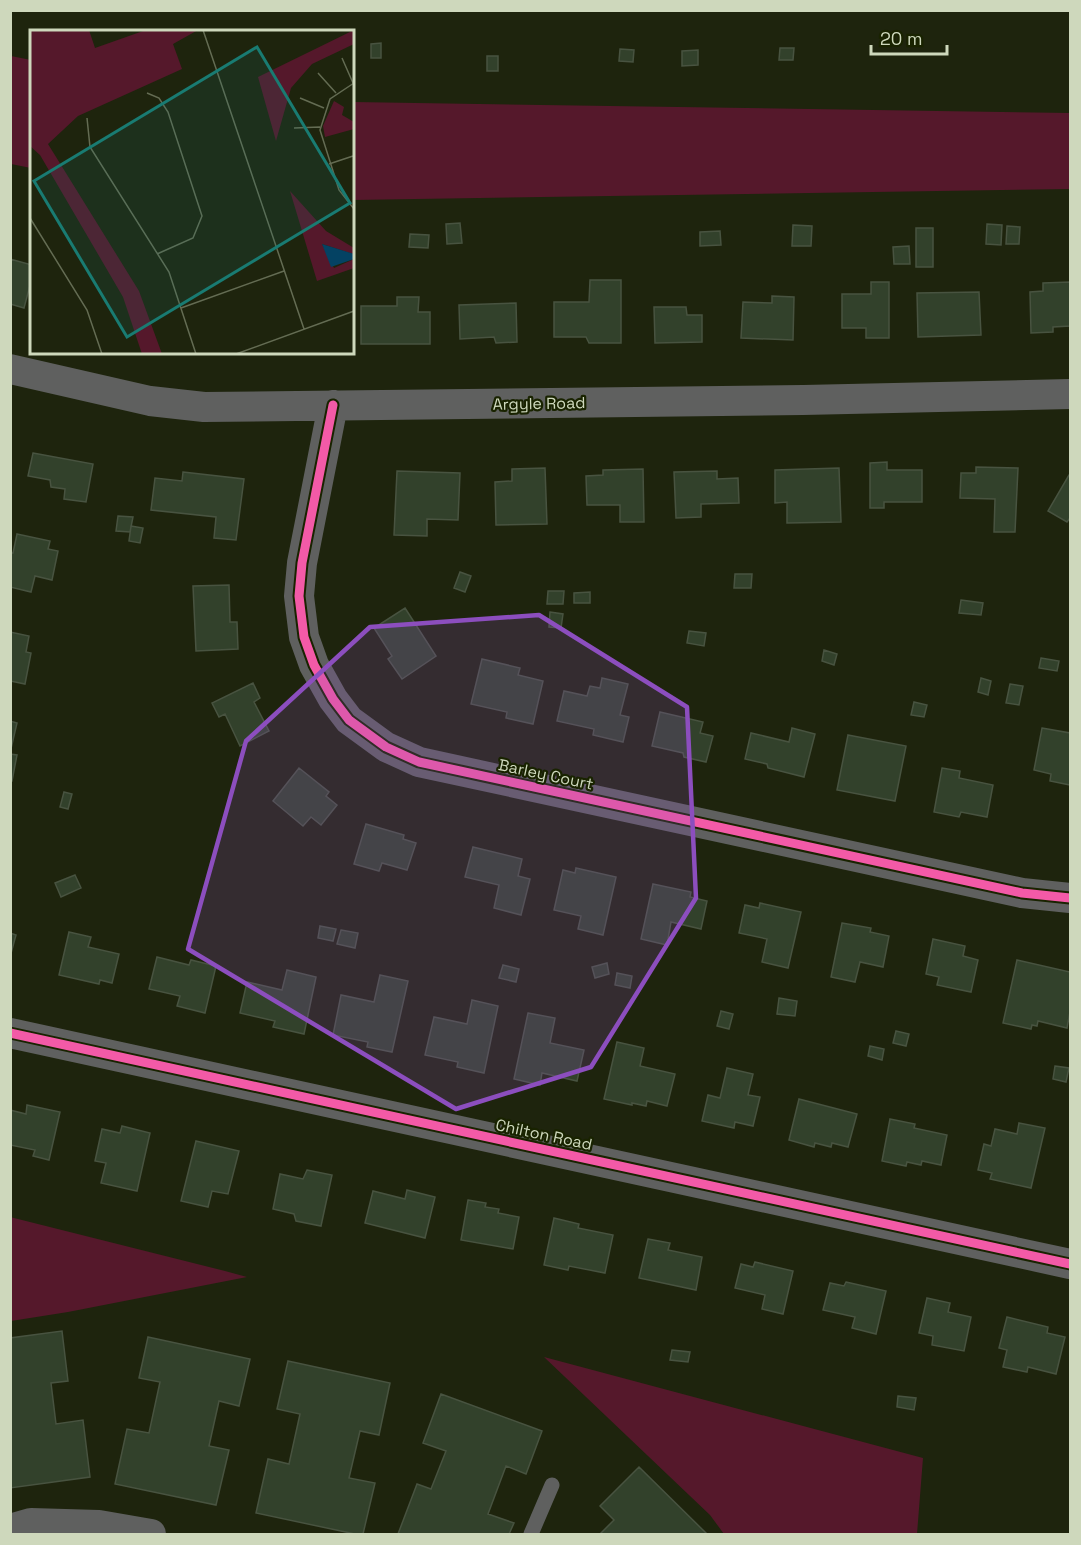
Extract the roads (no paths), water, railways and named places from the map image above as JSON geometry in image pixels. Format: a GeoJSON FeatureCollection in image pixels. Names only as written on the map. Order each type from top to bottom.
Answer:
{"type":"FeatureCollection","features":[{"type":"Feature","properties":{"kind":"street","name":"Argyle Road"},"geometry":{"type":"LineString","coordinates":[[10,369],[150,400],[204,407],[803,400],[1071,394]]}},
{"type":"Feature","properties":{"kind":"street","name":"Barley Court"},"geometry":{"type":"LineString","coordinates":[[333,405],[302,563],[299,596],[304,637],[314,665],[333,699],[349,720],[386,747],[419,762],[1022,893],[1071,898]]}},
{"type":"Feature","properties":{"kind":"street","name":"Chilton Road"},"geometry":{"type":"LineString","coordinates":[[10,1033],[1071,1264]]}},
{"type":"Feature","properties":{"kind":"street"},"geometry":{"type":"LineString","coordinates":[[10,1529],[31,1523],[99,1525],[152,1534]]}},
{"type":"Feature","properties":{"kind":"lane"},"geometry":{"type":"LineString","coordinates":[[531,1534],[552,1485]]}}]}
